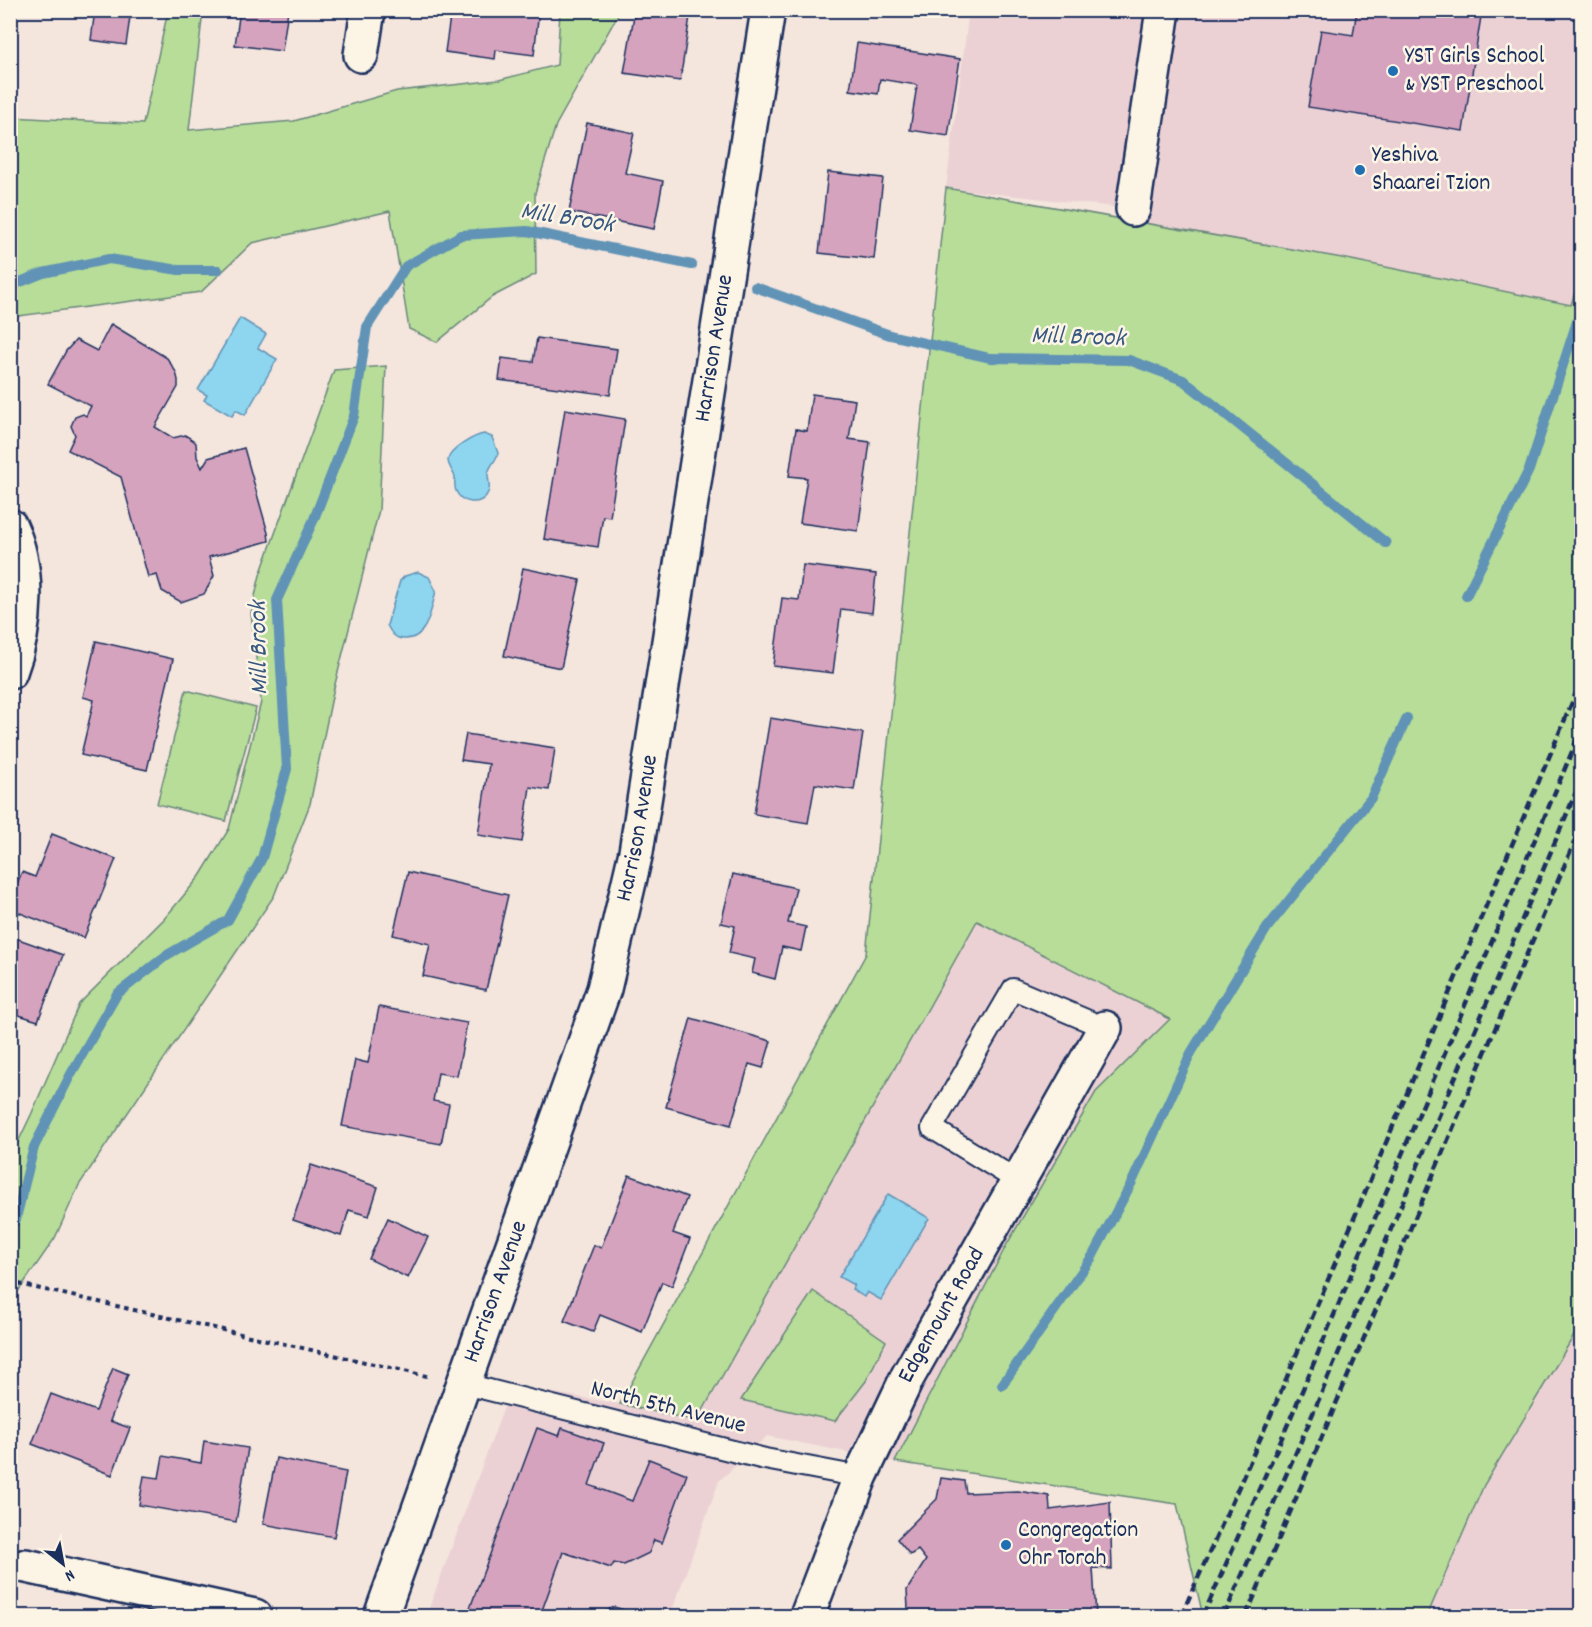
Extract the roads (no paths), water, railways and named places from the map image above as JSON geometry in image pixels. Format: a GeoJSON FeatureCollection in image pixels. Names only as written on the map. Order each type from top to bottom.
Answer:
{"type":"FeatureCollection","features":[{"type":"Feature","properties":{"kind":"street"},"geometry":{"type":"LineString","coordinates":[[361,55],[368,10]]}},
{"type":"Feature","properties":{"kind":"street","name":"Harrison Avenue"},"geometry":{"type":"LineString","coordinates":[[381,1617],[604,989],[636,852],[768,10]]}},
{"type":"Feature","properties":{"kind":"street"},"geometry":{"type":"LineString","coordinates":[[1133,209],[1163,10]]}},
{"type":"Feature","properties":{"kind":"street"},"geometry":{"type":"LineString","coordinates":[[10,526],[22,572],[23,623],[10,672]]}},
{"type":"Feature","properties":{"kind":"street","name":"Edgemount Road"},"geometry":{"type":"LineString","coordinates":[[807,1617],[860,1477],[908,1376],[1105,1028]]}},
{"type":"Feature","properties":{"kind":"street"},"geometry":{"type":"LineString","coordinates":[[26,1566],[255,1617]]}},
{"type":"Feature","properties":{"kind":"lane"},"geometry":{"type":"LineString","coordinates":[[1018,1182],[932,1128],[1013,989],[1105,1028]]}},
{"type":"Feature","properties":{"kind":"lane","name":"North 5th Avenue"},"geometry":{"type":"LineString","coordinates":[[465,1384],[765,1459],[860,1477]]}},
{"type":"Feature","properties":{"kind":"water"},"geometry":{"type":"Polygon","coordinates":[[[240,318],[266,334],[258,348],[277,359],[245,415],[236,410],[232,416],[204,400],[207,395],[198,390],[240,318]]]}},
{"type":"Feature","properties":{"kind":"water"},"geometry":{"type":"Polygon","coordinates":[[[484,434],[492,437],[498,453],[488,474],[488,493],[479,501],[470,502],[458,495],[455,477],[448,460],[449,456],[463,444],[484,434]]]}},
{"type":"Feature","properties":{"kind":"water"},"geometry":{"type":"Polygon","coordinates":[[[418,572],[429,577],[436,591],[423,629],[412,638],[401,639],[390,631],[387,625],[400,581],[405,576],[418,572]]]}},
{"type":"Feature","properties":{"kind":"water"},"geometry":{"type":"Polygon","coordinates":[[[888,1194],[929,1218],[881,1300],[867,1292],[864,1297],[852,1289],[854,1285],[839,1277],[888,1194]]]}},
{"type":"Feature","properties":{"kind":"waterway","name":"Mill Brook"},"geometry":{"type":"LineString","coordinates":[[15,1222],[34,1147],[71,1074],[117,994],[167,955],[228,920],[262,858],[287,769],[277,600],[314,519],[354,416],[367,327],[406,266],[461,235],[527,231],[692,265]]}},
{"type":"Feature","properties":{"kind":"waterway"},"geometry":{"type":"LineString","coordinates":[[10,286],[43,273],[109,259],[179,270],[218,270]]}},
{"type":"Feature","properties":{"kind":"waterway","name":"Mill Brook"},"geometry":{"type":"LineString","coordinates":[[755,287],[890,335],[990,358],[1129,360],[1183,380],[1386,543]]}},
{"type":"Feature","properties":{"kind":"waterway","name":"Mill Brook"},"geometry":{"type":"LineString","coordinates":[[1466,596],[1529,470],[1582,306]]}},
{"type":"Feature","properties":{"kind":"waterway"},"geometry":{"type":"LineString","coordinates":[[1002,1385],[1092,1257],[1132,1182],[1191,1053],[1267,928],[1371,798],[1407,718]]}},
{"type":"Feature","properties":{"kind":"railway"},"geometry":{"type":"LineString","coordinates":[[1181,1616],[1273,1410],[1582,679]]}},
{"type":"Feature","properties":{"kind":"railway"},"geometry":{"type":"LineString","coordinates":[[1203,1616],[1291,1417],[1582,728]]}},
{"type":"Feature","properties":{"kind":"railway"},"geometry":{"type":"LineString","coordinates":[[1224,1616],[1308,1425],[1582,778]]}},
{"type":"Feature","properties":{"kind":"railway"},"geometry":{"type":"LineString","coordinates":[[1246,1616],[1582,824]]}},
{"type":"Feature","properties":{"kind":"place","name":"YST Girls School & YST Preschool"},"geometry":{"type":"Point","coordinates":[1393,71]}},
{"type":"Feature","properties":{"kind":"place","name":"Yeshiva Shaarei Tzion"},"geometry":{"type":"Point","coordinates":[1360,170]}},
{"type":"Feature","properties":{"kind":"place","name":"Congregation Ohr Torah"},"geometry":{"type":"Point","coordinates":[1006,1545]}}]}
